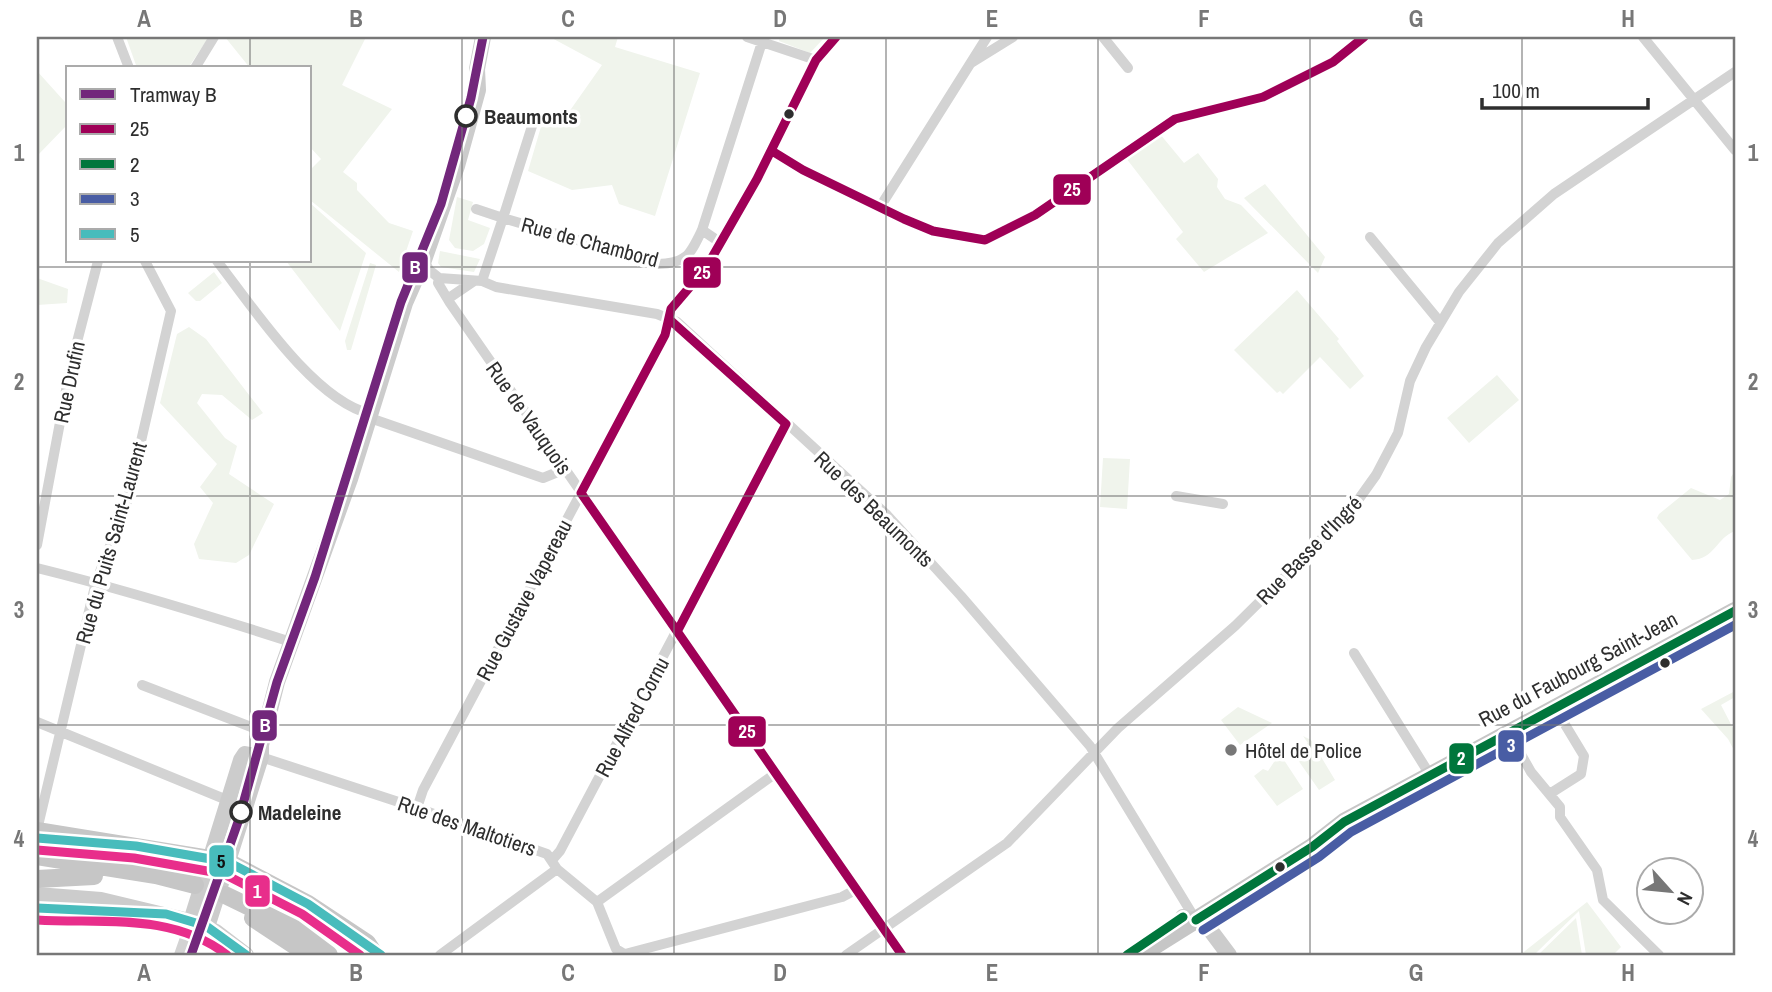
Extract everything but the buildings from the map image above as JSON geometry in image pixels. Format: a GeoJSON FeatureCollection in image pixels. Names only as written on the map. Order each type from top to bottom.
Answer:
{"type":"FeatureCollection","features":[{"type":"Feature","properties":{"kind":"main road","name":"Rue du Faubourg Saint-Jean"},"geometry":{"type":"LineString","coordinates":[[1127,955],[1199,916],[1305,840],[1332,829],[1734,614]]}},
{"type":"Feature","properties":{"kind":"main road","name":"Rue du Faubourg Saint-Jean"},"geometry":{"type":"LineString","coordinates":[[1140,955],[1312,847],[1332,829]]}},
{"type":"Feature","properties":{"kind":"main road"},"geometry":{"type":"LineString","coordinates":[[37,831],[229,862],[307,904],[371,949]]}},
{"type":"Feature","properties":{"kind":"main road"},"geometry":{"type":"LineString","coordinates":[[37,838],[136,846]]}},
{"type":"Feature","properties":{"kind":"main road"},"geometry":{"type":"LineString","coordinates":[[37,856],[156,875],[194,889],[37,867]]}},
{"type":"Feature","properties":{"kind":"main road"},"geometry":{"type":"LineString","coordinates":[[37,879],[94,876]]}},
{"type":"Feature","properties":{"kind":"main road"},"geometry":{"type":"LineString","coordinates":[[309,955],[223,900],[293,928],[329,955]]}},
{"type":"Feature","properties":{"kind":"street"},"geometry":{"type":"LineString","coordinates":[[117,37],[128,66]]}},
{"type":"Feature","properties":{"kind":"street"},"geometry":{"type":"LineString","coordinates":[[196,66],[214,37]]}},
{"type":"Feature","properties":{"kind":"street"},"geometry":{"type":"LineString","coordinates":[[179,955],[199,924],[229,862],[291,642],[370,416],[411,287],[444,206],[475,104],[478,90],[477,69],[483,37]]}},
{"type":"Feature","properties":{"kind":"street"},"geometry":{"type":"LineString","coordinates":[[747,37],[817,61]]}},
{"type":"Feature","properties":{"kind":"street","name":"Rue Gustave Vapereau"},"geometry":{"type":"LineString","coordinates":[[417,808],[423,790],[665,335],[671,309],[694,285],[721,243],[772,151],[817,61],[836,37]]}},
{"type":"Feature","properties":{"kind":"street"},"geometry":{"type":"LineString","coordinates":[[880,207],[987,37]]}},
{"type":"Feature","properties":{"kind":"street"},"geometry":{"type":"LineString","coordinates":[[970,64],[1013,37]]}},
{"type":"Feature","properties":{"kind":"street"},"geometry":{"type":"LineString","coordinates":[[1103,37],[1128,68]]}},
{"type":"Feature","properties":{"kind":"street"},"geometry":{"type":"LineString","coordinates":[[772,151],[803,170],[933,231],[985,240],[1035,215],[1175,119],[1263,97],[1333,62],[1364,37]]}},
{"type":"Feature","properties":{"kind":"street"},"geometry":{"type":"LineString","coordinates":[[1643,37],[1735,150]]}},
{"type":"Feature","properties":{"kind":"street","name":"Rue de Chambord"},"geometry":{"type":"LineString","coordinates":[[476,209],[658,264],[676,263],[684,259],[702,230],[762,42]]}},
{"type":"Feature","properties":{"kind":"street","name":"Rue Basse d'Ingré"},"geometry":{"type":"LineString","coordinates":[[846,955],[1007,843],[1136,711],[1242,619],[1359,500],[1398,433],[1410,382],[1440,322],[1466,282],[1512,230],[1554,194],[1735,72]]}},
{"type":"Feature","properties":{"kind":"street","name":"Rue de Chambord"},"geometry":{"type":"LineString","coordinates":[[478,281],[503,218],[533,123]]}},
{"type":"Feature","properties":{"kind":"street"},"geometry":{"type":"LineString","coordinates":[[702,230],[721,243]]}},
{"type":"Feature","properties":{"kind":"street"},"geometry":{"type":"LineString","coordinates":[[1370,237],[1440,322]]}},
{"type":"Feature","properties":{"kind":"street","name":"Rue de Vauquois"},"geometry":{"type":"LineString","coordinates":[[424,260],[429,270],[439,278],[438,283],[581,493],[902,955]]}},
{"type":"Feature","properties":{"kind":"street","name":"Rue Drufin"},"geometry":{"type":"LineString","coordinates":[[37,545],[72,340],[97,262]]}},
{"type":"Feature","properties":{"kind":"street","name":"Rue du Puits Saint-Laurent"},"geometry":{"type":"LineString","coordinates":[[37,831],[96,582],[127,502],[171,311],[146,262]]}},
{"type":"Feature","properties":{"kind":"street"},"geometry":{"type":"LineString","coordinates":[[217,262],[327,392],[341,403],[543,478],[565,469]]}},
{"type":"Feature","properties":{"kind":"street","name":"Rue des Beaumonts"},"geometry":{"type":"LineString","coordinates":[[439,278],[478,281],[496,287],[669,318],[677,322],[913,543],[1095,754],[1199,916]]}},
{"type":"Feature","properties":{"kind":"street"},"geometry":{"type":"LineString","coordinates":[[411,287],[431,286],[450,301],[478,281]]}},
{"type":"Feature","properties":{"kind":"street","name":"Rue Alfred Cornu"},"geometry":{"type":"LineString","coordinates":[[555,864],[786,424]]}},
{"type":"Feature","properties":{"kind":"street"},"geometry":{"type":"LineString","coordinates":[[1176,496],[1223,504]]}},
{"type":"Feature","properties":{"kind":"street"},"geometry":{"type":"LineString","coordinates":[[37,568],[96,582],[291,642]]}},
{"type":"Feature","properties":{"kind":"street"},"geometry":{"type":"LineString","coordinates":[[1354,653],[1430,775]]}},
{"type":"Feature","properties":{"kind":"street","name":"Rue des Maltotiers"},"geometry":{"type":"LineString","coordinates":[[142,685],[262,745],[417,808],[541,852],[597,902],[618,953]]}},
{"type":"Feature","properties":{"kind":"street"},"geometry":{"type":"LineString","coordinates":[[1551,793],[1581,774],[1584,756],[1556,707]]}},
{"type":"Feature","properties":{"kind":"street"},"geometry":{"type":"LineString","coordinates":[[37,722],[227,800]]}},
{"type":"Feature","properties":{"kind":"street"},"geometry":{"type":"LineString","coordinates":[[1509,733],[1531,772],[1560,807],[1560,817],[1597,870],[1603,900],[1659,955]]}},
{"type":"Feature","properties":{"kind":"street"},"geometry":{"type":"LineString","coordinates":[[199,924],[209,858],[227,800],[245,754],[262,745]]}},
{"type":"Feature","properties":{"kind":"street"},"geometry":{"type":"LineString","coordinates":[[597,902],[776,773]]}},
{"type":"Feature","properties":{"kind":"street"},"geometry":{"type":"LineString","coordinates":[[440,955],[555,864]]}},
{"type":"Feature","properties":{"kind":"street"},"geometry":{"type":"LineString","coordinates":[[618,953],[842,897],[857,889]]}},
{"type":"Feature","properties":{"kind":"street"},"geometry":{"type":"LineString","coordinates":[[37,895],[101,900],[199,924],[246,955]]}},
{"type":"Feature","properties":{"kind":"street"},"geometry":{"type":"LineString","coordinates":[[37,908],[148,912]]}},
{"type":"Feature","properties":{"kind":"street"},"geometry":{"type":"LineString","coordinates":[[1199,916],[1229,955]]}},
{"type":"Feature","properties":{"kind":"street"},"geometry":{"type":"LineString","coordinates":[[371,949],[381,955]]}},
{"type":"Feature","properties":{"kind":"shaded area"},"geometry":{"type":"Polygon","coordinates":[[[126,37],[209,37],[189,66],[136,66],[126,37]]]}},
{"type":"Feature","properties":{"kind":"shaded area"},"geometry":{"type":"Polygon","coordinates":[[[225,37],[366,37],[342,85],[392,109],[343,172],[357,183],[357,190],[389,223],[413,231],[399,272],[312,202],[312,168],[321,159],[312,149],[312,66],[248,66],[225,37]]]}},
{"type":"Feature","properties":{"kind":"shaded area"},"geometry":{"type":"Polygon","coordinates":[[[550,37],[618,37],[615,47],[700,73],[655,216],[619,204],[612,185],[572,190],[528,171],[545,113],[564,119],[602,65],[550,37]]]}},
{"type":"Feature","properties":{"kind":"shaded area"},"geometry":{"type":"Polygon","coordinates":[[[780,37],[825,37],[810,53],[779,41],[780,37]]]}},
{"type":"Feature","properties":{"kind":"shaded area"},"geometry":{"type":"Polygon","coordinates":[[[37,71],[66,102],[66,126],[37,156],[37,71]]]}},
{"type":"Feature","properties":{"kind":"shaded area"},"geometry":{"type":"Polygon","coordinates":[[[1160,134],[1184,163],[1198,153],[1218,179],[1217,187],[1225,199],[1241,205],[1268,233],[1204,272],[1176,239],[1183,232],[1126,158],[1160,134]]]}},
{"type":"Feature","properties":{"kind":"shaded area"},"geometry":{"type":"Polygon","coordinates":[[[1265,184],[1325,257],[1318,273],[1244,198],[1265,184]]]}},
{"type":"Feature","properties":{"kind":"shaded area"},"geometry":{"type":"Polygon","coordinates":[[[457,197],[473,202],[468,220],[490,228],[484,244],[473,251],[455,248],[449,240],[457,197]]]}},
{"type":"Feature","properties":{"kind":"shaded area"},"geometry":{"type":"Polygon","coordinates":[[[312,205],[366,253],[340,331],[287,262],[312,262],[312,205]]]}},
{"type":"Feature","properties":{"kind":"shaded area"},"geometry":{"type":"Polygon","coordinates":[[[440,251],[480,259],[474,272],[441,267],[438,263],[440,251]]]}},
{"type":"Feature","properties":{"kind":"shaded area"},"geometry":{"type":"Polygon","coordinates":[[[370,263],[376,265],[351,350],[347,350],[345,341],[370,263]]]}},
{"type":"Feature","properties":{"kind":"shaded area"},"geometry":{"type":"Polygon","coordinates":[[[214,272],[222,283],[200,301],[196,301],[188,293],[214,272]]]}},
{"type":"Feature","properties":{"kind":"shaded area"},"geometry":{"type":"Polygon","coordinates":[[[37,278],[68,289],[67,303],[37,305],[37,278]]]}},
{"type":"Feature","properties":{"kind":"shaded area"},"geometry":{"type":"Polygon","coordinates":[[[1297,290],[1339,339],[1337,341],[1364,376],[1350,389],[1320,357],[1283,394],[1280,391],[1277,393],[1234,350],[1297,290]]]}},
{"type":"Feature","properties":{"kind":"shaded area"},"geometry":{"type":"Polygon","coordinates":[[[189,327],[206,339],[263,413],[252,420],[222,395],[202,394],[197,403],[225,438],[237,446],[229,474],[274,504],[249,555],[236,563],[199,559],[194,544],[213,503],[200,487],[217,464],[160,403],[177,334],[189,327]]]}},
{"type":"Feature","properties":{"kind":"shaded area"},"geometry":{"type":"Polygon","coordinates":[[[1497,375],[1519,400],[1469,443],[1447,418],[1497,375]]]}},
{"type":"Feature","properties":{"kind":"shaded area"},"geometry":{"type":"Polygon","coordinates":[[[1103,458],[1130,459],[1127,509],[1100,507],[1103,458]]]}},
{"type":"Feature","properties":{"kind":"shaded area"},"geometry":{"type":"Polygon","coordinates":[[[1735,471],[1735,531],[1706,556],[1692,560],[1657,518],[1691,488],[1720,500],[1729,494],[1731,477],[1735,471]]]}},
{"type":"Feature","properties":{"kind":"shaded area"},"geometry":{"type":"Polygon","coordinates":[[[1735,691],[1735,697],[1721,705],[1735,732],[1735,752],[1728,739],[1701,709],[1735,691]]]}},
{"type":"Feature","properties":{"kind":"shaded area"},"geometry":{"type":"Polygon","coordinates":[[[1238,707],[1272,723],[1240,745],[1221,720],[1238,707]]]}},
{"type":"Feature","properties":{"kind":"shaded area"},"geometry":{"type":"Polygon","coordinates":[[[1303,736],[1311,740],[1335,780],[1319,790],[1293,753],[1308,743],[1303,736]]]}},
{"type":"Feature","properties":{"kind":"shaded area"},"geometry":{"type":"Polygon","coordinates":[[[1282,757],[1303,789],[1277,806],[1254,776],[1263,769],[1268,771],[1274,762],[1282,757]]]}},
{"type":"Feature","properties":{"kind":"shaded area"},"geometry":{"type":"Polygon","coordinates":[[[1587,902],[1621,947],[1613,955],[1586,955],[1579,911],[1534,955],[1520,955],[1587,902]]]}},
{"type":"Feature","properties":{"kind":"shaded area"},"geometry":{"type":"Polygon","coordinates":[[[1576,918],[1582,955],[1538,955],[1576,918]]]}},
{"type":"Feature","properties":{"kind":"tram line","name":"B"},"geometry":{"type":"LineString","coordinates":[[191,955],[238,822],[277,682],[315,577],[401,302],[441,204],[471,98],[483,37]]}},
{"type":"Feature","properties":{"kind":"tram line"},"geometry":{"type":"LineString","coordinates":[[375,373],[389,341]]}},
{"type":"Feature","properties":{"kind":"transit line","name":"25"},"geometry":{"type":"LineString","coordinates":[[836,37],[816,60],[757,179],[706,268],[671,309],[665,335],[581,493],[902,955]]}},
{"type":"Feature","properties":{"kind":"transit line","name":"25"},"geometry":{"type":"LineString","coordinates":[[772,151],[803,170],[904,219],[933,231],[985,240],[1035,215],[1175,119],[1263,97],[1333,62],[1364,37]]}},
{"type":"Feature","properties":{"kind":"transit line","name":"25"},"geometry":{"type":"LineString","coordinates":[[669,319],[786,424],[678,630]]}},
{"type":"Feature","properties":{"kind":"transit line","name":"2"},"geometry":{"type":"LineString","coordinates":[[1196,920],[1312,847],[1344,822],[1735,611]]}},
{"type":"Feature","properties":{"kind":"transit line","name":"3"},"geometry":{"type":"LineString","coordinates":[[1203,930],[1319,857],[1351,832],[1735,625]]}},
{"type":"Feature","properties":{"kind":"transit line","name":"5"},"geometry":{"type":"LineString","coordinates":[[37,838],[136,846],[228,862],[308,904],[381,955]]}},
{"type":"Feature","properties":{"kind":"transit line","name":"1"},"geometry":{"type":"LineString","coordinates":[[37,850],[134,858],[224,874],[302,914],[360,955]]}},
{"type":"Feature","properties":{"kind":"transit line","name":"5"},"geometry":{"type":"LineString","coordinates":[[37,908],[166,914],[206,926],[246,955]]}},
{"type":"Feature","properties":{"kind":"transit line","name":"2"},"geometry":{"type":"LineString","coordinates":[[1127,955],[1183,917]]}},
{"type":"Feature","properties":{"kind":"transit line","name":"1"},"geometry":{"type":"LineString","coordinates":[[37,920],[111,921],[160,926],[206,941],[227,955]]}},
{"type":"Feature","properties":{"kind":"place","name":"Beaumonts"},"geometry":{"type":"Point","coordinates":[466,116]}},
{"type":"Feature","properties":{"kind":"place","name":"Hôtel de Police"},"geometry":{"type":"Point","coordinates":[1231,750]}},
{"type":"Feature","properties":{"kind":"place","name":"Madeleine"},"geometry":{"type":"Point","coordinates":[241,812]}}]}
